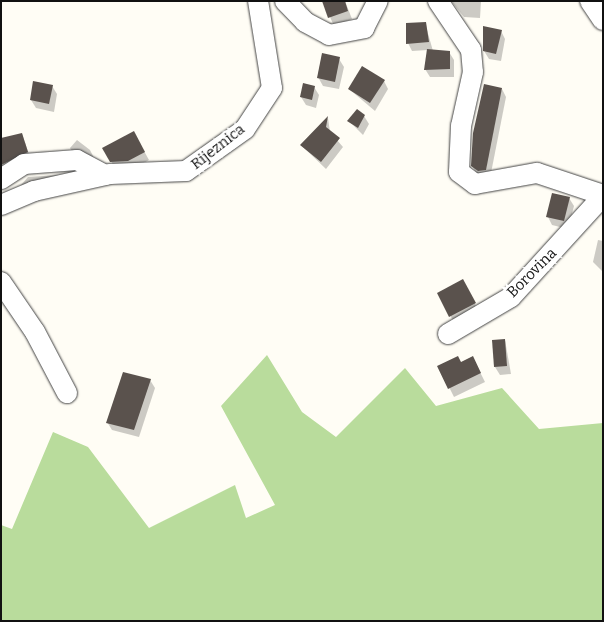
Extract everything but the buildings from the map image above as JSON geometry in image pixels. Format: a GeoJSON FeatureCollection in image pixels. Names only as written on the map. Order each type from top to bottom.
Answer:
{"type":"FeatureCollection","features":[{"type":"Feature","properties":{"kind":"street","name":"Rijeznica"},"geometry":{"type":"LineString","coordinates":[[1,205],[34,191],[105,176],[186,171],[245,128],[272,88],[258,1]]}},
{"type":"Feature","properties":{"kind":"street"},"geometry":{"type":"LineString","coordinates":[[285,1],[305,22],[329,34],[364,28],[378,1]]}},
{"type":"Feature","properties":{"kind":"street"},"geometry":{"type":"LineString","coordinates":[[438,1],[471,50],[473,72],[461,126],[459,172],[475,184],[537,173],[603,196]]}},
{"type":"Feature","properties":{"kind":"street"},"geometry":{"type":"LineString","coordinates":[[590,1],[603,20]]}},
{"type":"Feature","properties":{"kind":"street"},"geometry":{"type":"LineString","coordinates":[[1,179],[24,164],[77,160],[105,176]]}},
{"type":"Feature","properties":{"kind":"street","name":"Borovina"},"geometry":{"type":"LineString","coordinates":[[448,334],[511,297],[603,196]]}},
{"type":"Feature","properties":{"kind":"street"},"geometry":{"type":"LineString","coordinates":[[1,282],[35,332],[67,393]]}},
{"type":"Feature","properties":{"kind":"green space"},"geometry":{"type":"Polygon","coordinates":[[[267,355],[302,412],[336,437],[405,368],[436,406],[502,388],[539,429],[603,423],[603,621],[1,621],[1,525],[12,529],[53,432],[88,447],[149,528],[235,485],[246,518],[275,505],[221,406],[267,355]]]}}]}
